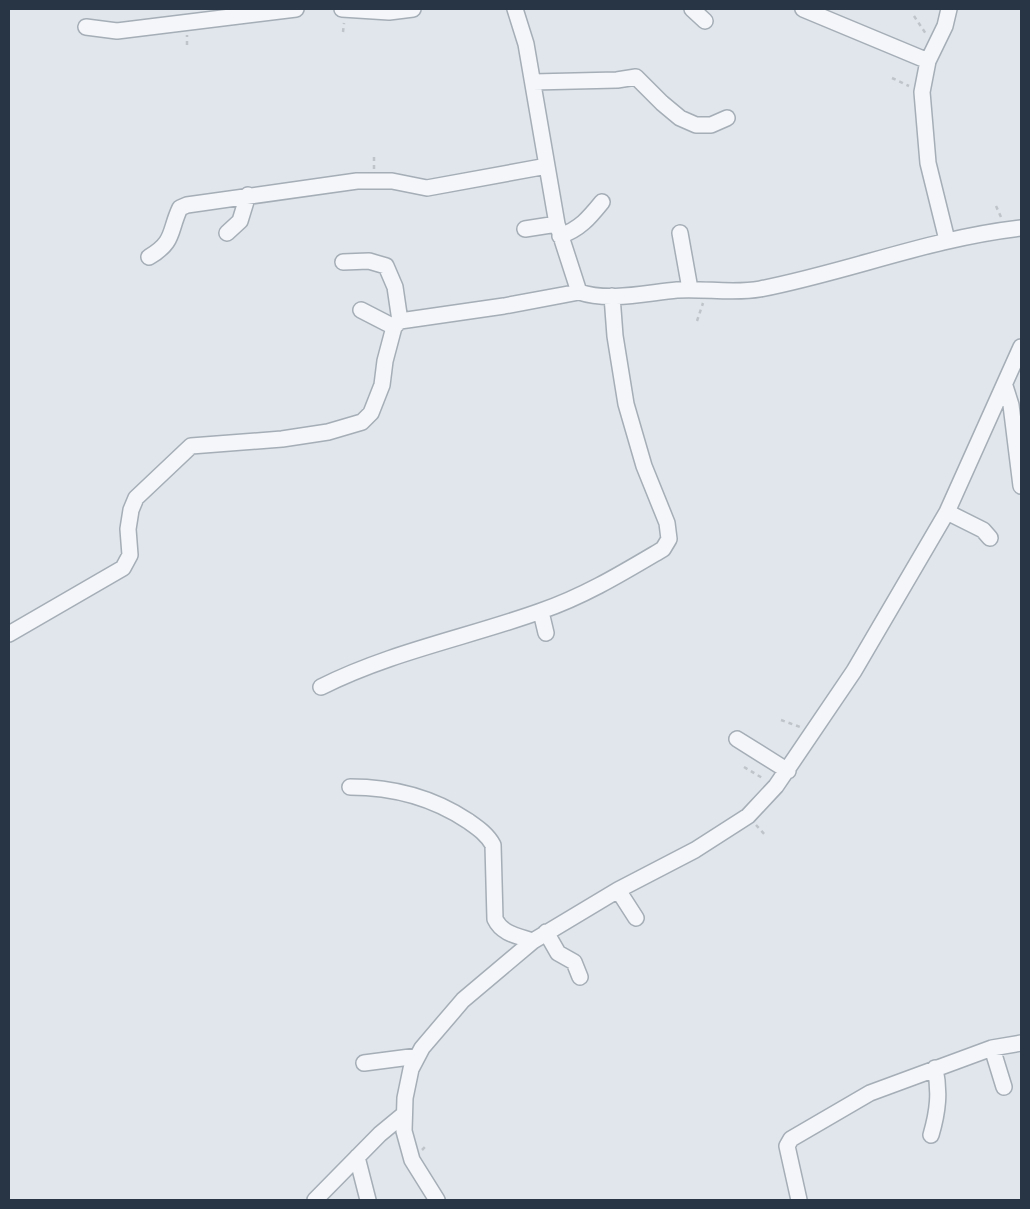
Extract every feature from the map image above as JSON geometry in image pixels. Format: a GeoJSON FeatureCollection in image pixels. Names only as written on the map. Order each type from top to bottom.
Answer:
{"type":"FeatureCollection","features":[{"type":"Feature","properties":{"kind":"street"},"geometry":{"type":"LineString","coordinates":[[86,27],[117,31],[296,9]]}},
{"type":"Feature","properties":{"kind":"street"},"geometry":{"type":"LineString","coordinates":[[342,9],[389,12],[413,9]]}},
{"type":"Feature","properties":{"kind":"street"},"geometry":{"type":"LineString","coordinates":[[515,9],[526,44],[559,230],[579,292]]}},
{"type":"Feature","properties":{"kind":"street"},"geometry":{"type":"LineString","coordinates":[[692,9],[705,20]]}},
{"type":"Feature","properties":{"kind":"street"},"geometry":{"type":"LineString","coordinates":[[803,9],[928,60]]}},
{"type":"Feature","properties":{"kind":"street"},"geometry":{"type":"LineString","coordinates":[[947,240],[928,163],[922,92],[928,60],[945,26],[949,9]]}},
{"type":"Feature","properties":{"kind":"street"},"geometry":{"type":"LineString","coordinates":[[533,82],[617,80],[636,77],[680,118],[696,126],[711,125],[727,118]]}},
{"type":"Feature","properties":{"kind":"street"},"geometry":{"type":"LineString","coordinates":[[149,257],[161,250],[170,241],[180,208],[187,205],[248,195],[374,180],[392,181],[427,188],[547,166]]}},
{"type":"Feature","properties":{"kind":"street"},"geometry":{"type":"LineString","coordinates":[[227,232],[240,221],[245,211],[248,195]]}},
{"type":"Feature","properties":{"kind":"street"},"geometry":{"type":"LineString","coordinates":[[525,229],[575,231],[587,221],[602,202]]}},
{"type":"Feature","properties":{"kind":"street"},"geometry":{"type":"LineString","coordinates":[[361,310],[397,324],[579,292],[593,296],[612,296],[690,289],[757,290],[947,240],[1021,228]]}},
{"type":"Feature","properties":{"kind":"street"},"geometry":{"type":"LineString","coordinates":[[680,233],[690,289]]}},
{"type":"Feature","properties":{"kind":"street"},"geometry":{"type":"LineString","coordinates":[[9,634],[123,568],[130,555],[128,529],[131,510],[136,498],[191,446],[282,439],[328,432],[362,422],[371,412],[382,385],[385,361],[397,324],[394,287],[386,266],[369,261],[343,262]]}},
{"type":"Feature","properties":{"kind":"street"},"geometry":{"type":"LineString","coordinates":[[321,687],[339,678],[388,660],[481,629],[541,612],[589,593],[664,549],[669,539],[667,523],[644,466],[626,404],[614,336],[612,296]]}},
{"type":"Feature","properties":{"kind":"street"},"geometry":{"type":"LineString","coordinates":[[1021,347],[1012,380],[1010,405],[1021,486]]}},
{"type":"Feature","properties":{"kind":"street"},"geometry":{"type":"LineString","coordinates":[[436,1200],[412,1160],[404,1131],[403,1115],[411,1069],[418,1056],[438,1028],[463,1000],[533,941],[618,890],[695,850],[748,816],[776,786],[788,771],[854,671],[947,512],[1012,380]]}},
{"type":"Feature","properties":{"kind":"street"},"geometry":{"type":"LineString","coordinates":[[947,512],[982,530],[990,538]]}},
{"type":"Feature","properties":{"kind":"street"},"geometry":{"type":"LineString","coordinates":[[541,612],[546,633]]}},
{"type":"Feature","properties":{"kind":"street"},"geometry":{"type":"LineString","coordinates":[[737,739],[788,771]]}},
{"type":"Feature","properties":{"kind":"street"},"geometry":{"type":"LineString","coordinates":[[350,787],[376,787],[424,798],[452,811],[478,828],[489,838],[493,845],[494,912],[498,926],[505,932],[533,941]]}},
{"type":"Feature","properties":{"kind":"street"},"geometry":{"type":"LineString","coordinates":[[618,890],[636,918]]}},
{"type":"Feature","properties":{"kind":"street"},"geometry":{"type":"LineString","coordinates":[[546,932],[558,954],[574,962],[580,977]]}},
{"type":"Feature","properties":{"kind":"street"},"geometry":{"type":"LineString","coordinates":[[799,1200],[787,1146],[788,1142],[870,1093],[992,1048],[1021,1043]]}},
{"type":"Feature","properties":{"kind":"street"},"geometry":{"type":"LineString","coordinates":[[992,1048],[1004,1086]]}},
{"type":"Feature","properties":{"kind":"street"},"geometry":{"type":"LineString","coordinates":[[364,1063],[418,1056]]}},
{"type":"Feature","properties":{"kind":"street"},"geometry":{"type":"LineString","coordinates":[[931,1135],[938,1110],[939,1087],[935,1068]]}},
{"type":"Feature","properties":{"kind":"street"},"geometry":{"type":"LineString","coordinates":[[315,1200],[357,1157],[403,1115]]}},
{"type":"Feature","properties":{"kind":"street"},"geometry":{"type":"LineString","coordinates":[[357,1157],[368,1200]]}},
{"type":"Feature","properties":{"kind":"path"},"geometry":{"type":"LineString","coordinates":[[914,16],[934,45]]}},
{"type":"Feature","properties":{"kind":"path"},"geometry":{"type":"LineString","coordinates":[[892,78],[922,92]]}},
{"type":"Feature","properties":{"kind":"path"},"geometry":{"type":"LineString","coordinates":[[696,321],[709,290]]}},
{"type":"Feature","properties":{"kind":"path"},"geometry":{"type":"LineString","coordinates":[[781,720],[814,731]]}},
{"type":"Feature","properties":{"kind":"path"},"geometry":{"type":"LineString","coordinates":[[744,766],[776,786]]}}]}
